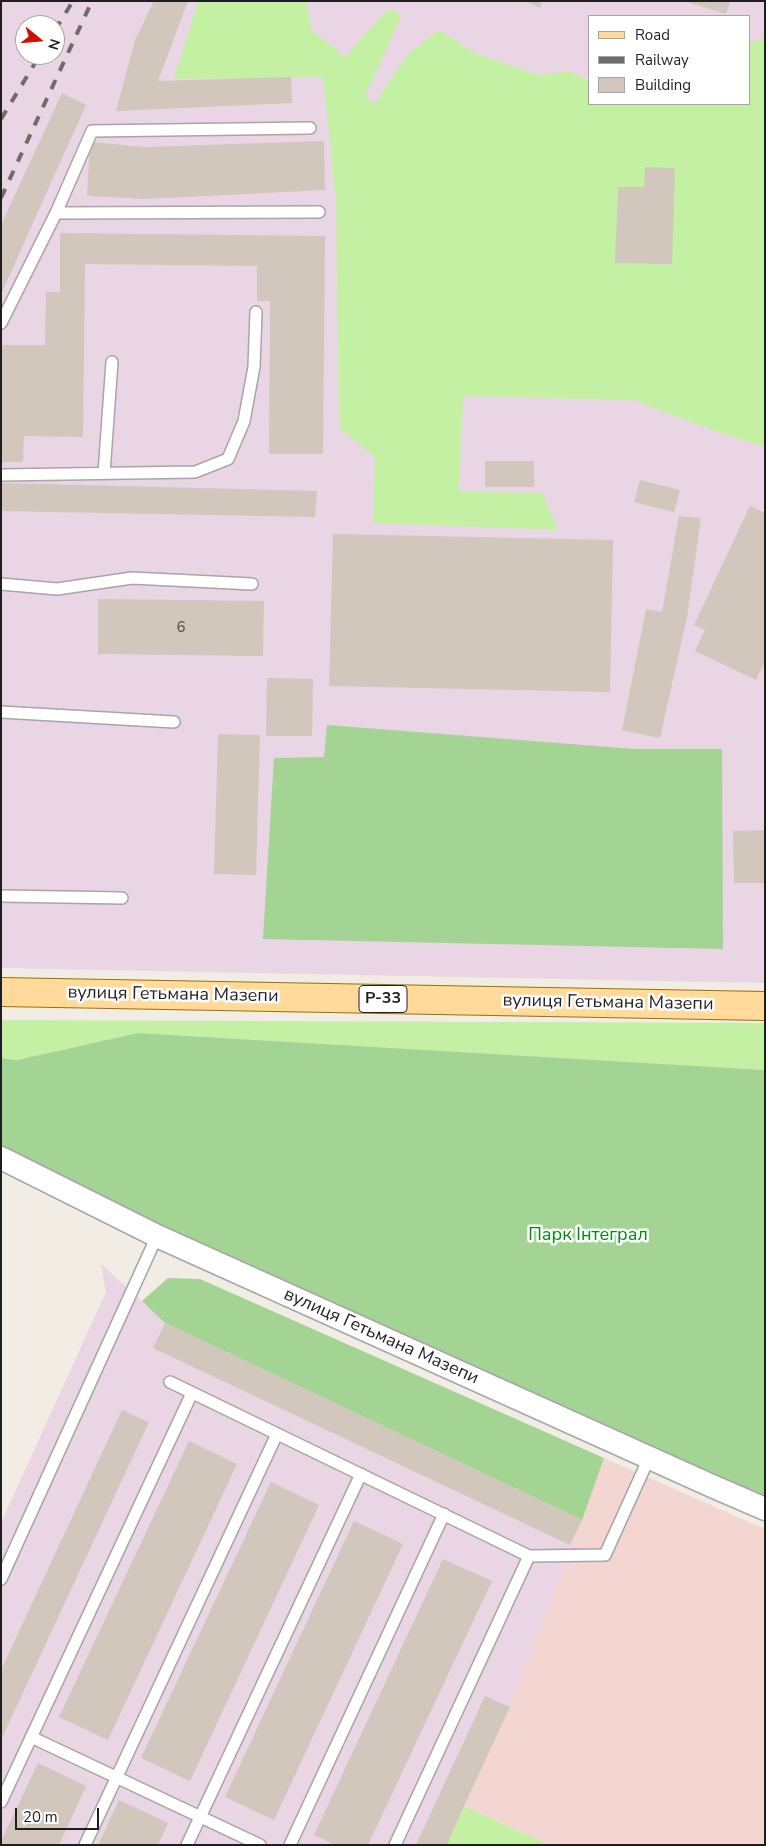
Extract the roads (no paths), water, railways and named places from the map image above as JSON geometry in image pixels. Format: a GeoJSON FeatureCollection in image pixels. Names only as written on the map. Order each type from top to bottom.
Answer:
{"type":"FeatureCollection","features":[{"type":"Feature","properties":{"kind":"main road","name":"вулиця Гетьмана Мазепи"},"geometry":{"type":"LineString","coordinates":[[1,992],[765,1006]]}},
{"type":"Feature","properties":{"kind":"street","name":"вулиця Гетьмана Мазепи"},"geometry":{"type":"LineString","coordinates":[[1,1158],[158,1236],[649,1458],[765,1508]]}},
{"type":"Feature","properties":{"kind":"lane"},"geometry":{"type":"LineString","coordinates":[[1,322],[56,213],[92,132],[310,128]]}},
{"type":"Feature","properties":{"kind":"lane"},"geometry":{"type":"LineString","coordinates":[[56,213],[319,212]]}},
{"type":"Feature","properties":{"kind":"lane"},"geometry":{"type":"LineString","coordinates":[[1,475],[195,472],[228,459],[244,421],[251,385],[254,367],[256,312]]}},
{"type":"Feature","properties":{"kind":"lane"},"geometry":{"type":"LineString","coordinates":[[104,473],[112,362]]}},
{"type":"Feature","properties":{"kind":"lane"},"geometry":{"type":"LineString","coordinates":[[1,584],[57,589],[132,578],[252,584]]}},
{"type":"Feature","properties":{"kind":"lane"},"geometry":{"type":"LineString","coordinates":[[1,712],[174,722]]}},
{"type":"Feature","properties":{"kind":"lane"},"geometry":{"type":"LineString","coordinates":[[1,896],[122,898]]}},
{"type":"Feature","properties":{"kind":"lane"},"geometry":{"type":"LineString","coordinates":[[1,1579],[158,1236]]}},
{"type":"Feature","properties":{"kind":"lane"},"geometry":{"type":"LineString","coordinates":[[170,1382],[529,1556],[604,1555],[649,1458]]}},
{"type":"Feature","properties":{"kind":"lane"},"geometry":{"type":"LineString","coordinates":[[1,1802],[192,1393]]}},
{"type":"Feature","properties":{"kind":"lane"},"geometry":{"type":"LineString","coordinates":[[85,1845],[277,1434]]}},
{"type":"Feature","properties":{"kind":"lane"},"geometry":{"type":"LineString","coordinates":[[187,1845],[361,1474]]}},
{"type":"Feature","properties":{"kind":"lane"},"geometry":{"type":"LineString","coordinates":[[290,1845],[444,1514]]}},
{"type":"Feature","properties":{"kind":"lane"},"geometry":{"type":"LineString","coordinates":[[395,1845],[529,1556]]}},
{"type":"Feature","properties":{"kind":"lane"},"geometry":{"type":"LineString","coordinates":[[31,1737],[260,1845]]}},
{"type":"Feature","properties":{"kind":"railway"},"geometry":{"type":"LineString","coordinates":[[64,15],[73,1]]}},
{"type":"Feature","properties":{"kind":"railway"},"geometry":{"type":"LineString","coordinates":[[1,198],[92,1]]}},
{"type":"Feature","properties":{"kind":"railway"},"geometry":{"type":"LineString","coordinates":[[1,119],[34,65]]}},
{"type":"Feature","properties":{"kind":"park label","name":"Парк Інтеграл"},"geometry":{"type":"Point","coordinates":[588,1236]}}]}
